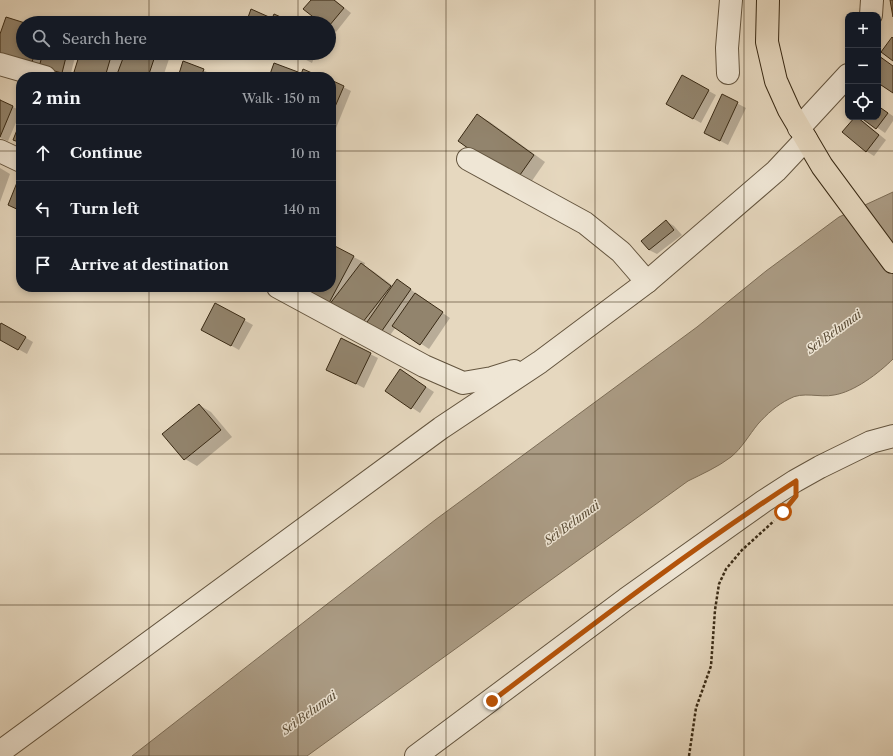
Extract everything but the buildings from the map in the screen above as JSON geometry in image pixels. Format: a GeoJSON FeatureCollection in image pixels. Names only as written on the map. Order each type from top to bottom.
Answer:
{"type":"FeatureCollection","features":[{"type":"Feature","properties":{"kind":"highway"},"geometry":{"type":"LineString","coordinates":[[768,0],[768,42],[776,81],[789,110],[822,166],[893,262]]}},
{"type":"Feature","properties":{"kind":"street"},"geometry":{"type":"LineString","coordinates":[[728,73],[727,48],[731,0]]}},
{"type":"Feature","properties":{"kind":"street"},"geometry":{"type":"LineString","coordinates":[[871,12],[872,0]]}},
{"type":"Feature","properties":{"kind":"street"},"geometry":{"type":"LineString","coordinates":[[0,64],[28,72]]}},
{"type":"Feature","properties":{"kind":"street"},"geometry":{"type":"LineString","coordinates":[[0,752],[434,433],[540,362],[647,282],[776,171],[845,79]]}},
{"type":"Feature","properties":{"kind":"street"},"geometry":{"type":"LineString","coordinates":[[0,151],[16,159]]}},
{"type":"Feature","properties":{"kind":"street"},"geometry":{"type":"LineString","coordinates":[[468,159],[585,223],[621,252],[647,282]]}},
{"type":"Feature","properties":{"kind":"street"},"geometry":{"type":"LineString","coordinates":[[287,292],[424,366],[463,382],[492,378],[540,362]]}},
{"type":"Feature","properties":{"kind":"street"},"geometry":{"type":"LineString","coordinates":[[416,756],[626,599],[764,501],[820,467],[872,442],[893,436]]}},
{"type":"Feature","properties":{"kind":"path"},"geometry":{"type":"LineString","coordinates":[[689,756],[696,708],[710,666],[719,584],[726,569],[742,550],[777,518]]}},
{"type":"Feature","properties":{"kind":"water","name":"Sei Belumai"},"geometry":{"type":"Polygon","coordinates":[[[893,192],[893,359],[873,376],[858,386],[842,393],[829,396],[800,395],[780,404],[761,420],[742,446],[726,461],[688,481],[307,756],[132,756],[435,520],[697,327],[766,271],[839,217],[893,192]]]}},
{"type":"Feature","properties":{"kind":"route"},"geometry":{"type":"LineString","coordinates":[[492,701],[626,599],[764,501],[796,481],[796,496],[783,512]]}}]}
